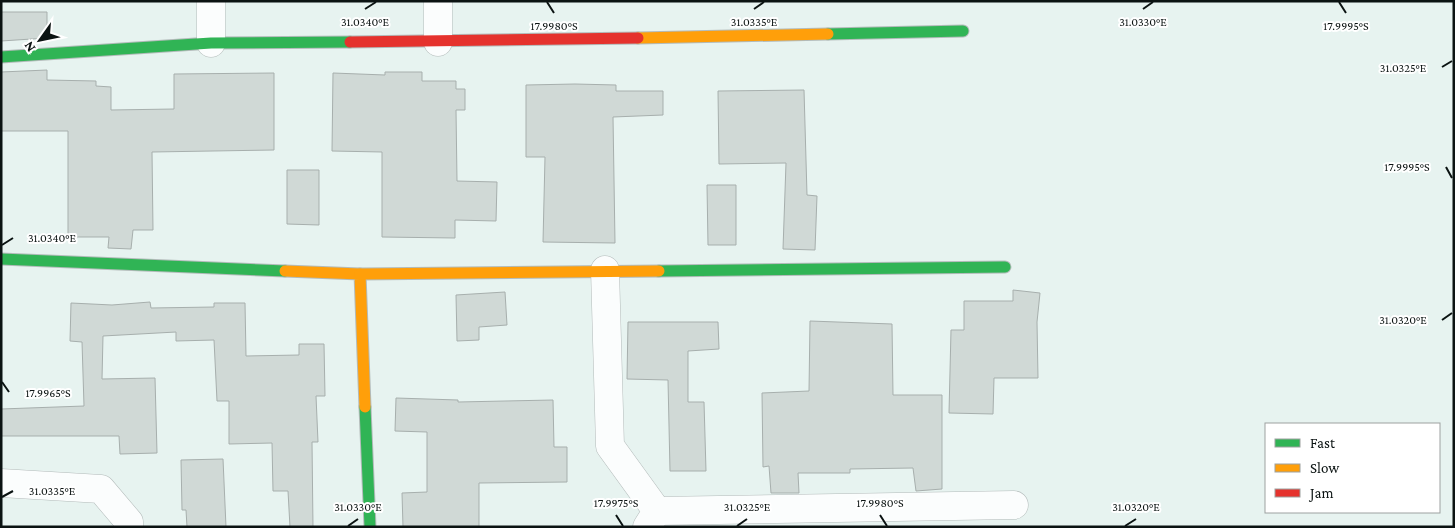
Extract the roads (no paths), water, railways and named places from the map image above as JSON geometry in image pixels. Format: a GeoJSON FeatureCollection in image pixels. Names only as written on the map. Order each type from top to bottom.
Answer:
{"type":"FeatureCollection","features":[{"type":"Feature","properties":{"kind":"street"},"geometry":{"type":"LineString","coordinates":[[210,43],[211,1]]}},
{"type":"Feature","properties":{"kind":"street"},"geometry":{"type":"LineString","coordinates":[[438,1],[438,42]]}},
{"type":"Feature","properties":{"kind":"street"},"geometry":{"type":"LineString","coordinates":[[1,57],[210,43],[438,42],[963,31]]}},
{"type":"Feature","properties":{"kind":"street"},"geometry":{"type":"LineString","coordinates":[[1,260],[360,274],[1005,267]]}},
{"type":"Feature","properties":{"kind":"street"},"geometry":{"type":"LineString","coordinates":[[605,270],[610,446],[652,519],[1014,505]]}},
{"type":"Feature","properties":{"kind":"street"},"geometry":{"type":"LineString","coordinates":[[360,274],[370,527]]}},
{"type":"Feature","properties":{"kind":"street"},"geometry":{"type":"LineString","coordinates":[[1,483],[101,489],[129,522],[129,527]]}}]}
